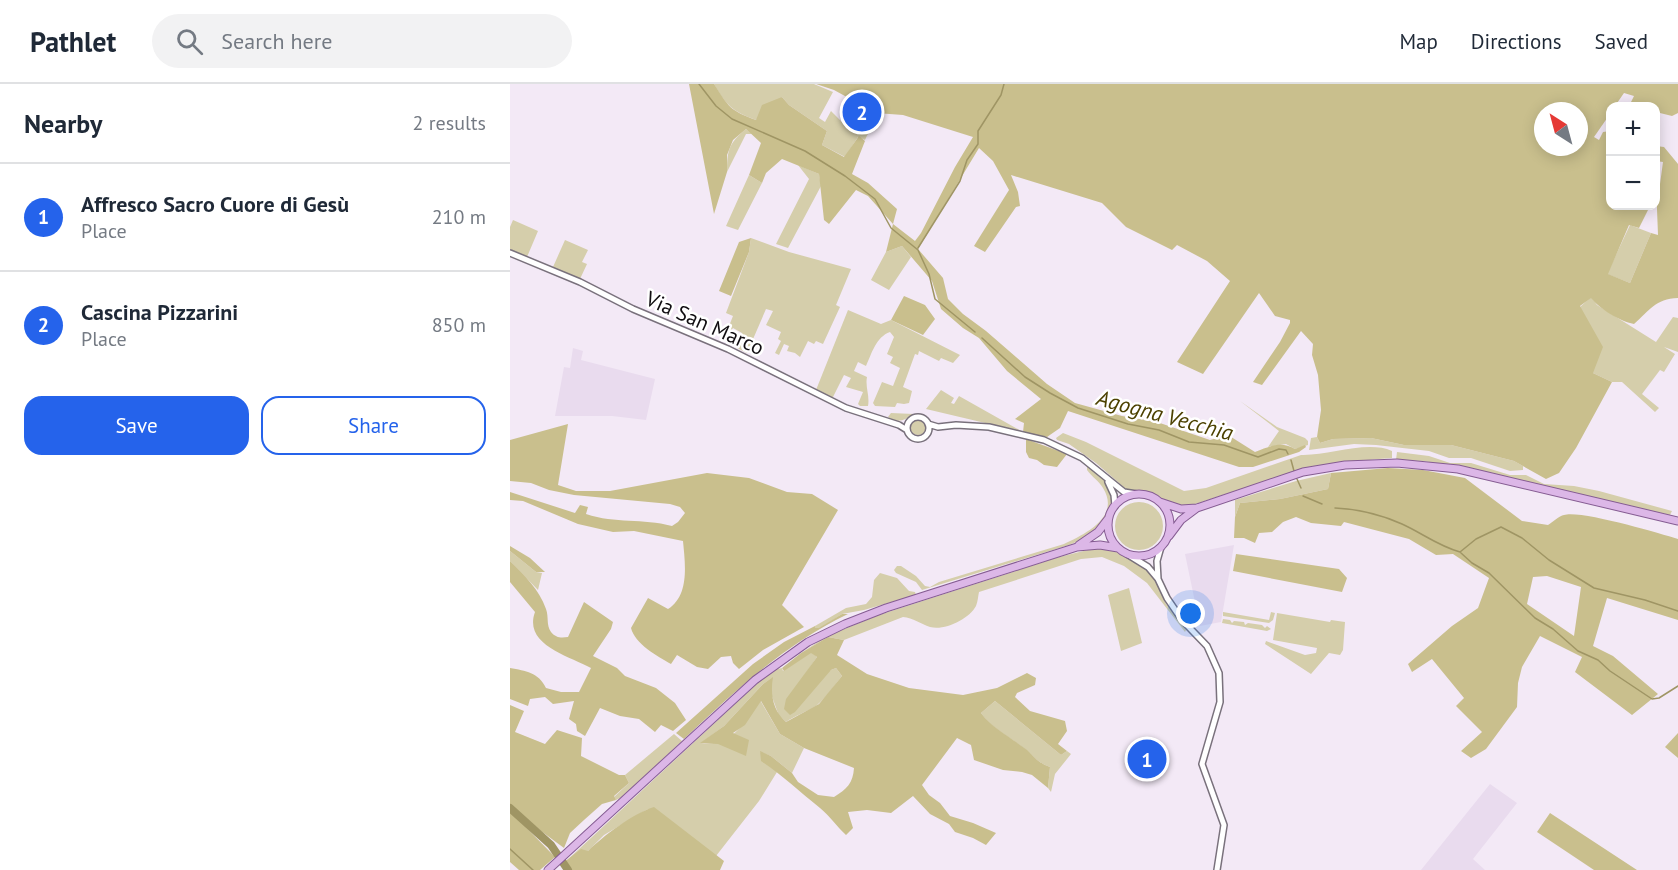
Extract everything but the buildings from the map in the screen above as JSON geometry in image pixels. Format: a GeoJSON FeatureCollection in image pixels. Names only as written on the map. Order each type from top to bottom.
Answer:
{"type":"FeatureCollection","features":[{"type":"Feature","properties":{"kind":"main road"},"geometry":{"type":"LineString","coordinates":[[1077,547],[1098,532],[1121,500],[1137,494],[1181,509],[1197,508],[1303,472],[1345,465],[1397,463],[1458,469],[1678,521]]}},
{"type":"Feature","properties":{"kind":"main road"},"geometry":{"type":"LineString","coordinates":[[1160,502],[1169,519],[1168,537]]}},
{"type":"Feature","properties":{"kind":"main road"},"geometry":{"type":"LineString","coordinates":[[1109,517],[1109,534],[1118,548],[1127,554],[1145,556],[1161,548],[1181,520],[1197,508]]}},
{"type":"Feature","properties":{"kind":"main road"},"geometry":{"type":"LineString","coordinates":[[548,870],[728,705],[786,656],[808,642],[831,630],[886,608],[1077,547],[1100,545],[1118,548]]}},
{"type":"Feature","properties":{"kind":"street","name":"Via San Marco"},"geometry":{"type":"LineString","coordinates":[[510,253],[580,282],[633,309],[728,350],[846,408],[907,430]]}},
{"type":"Feature","properties":{"kind":"street"},"geometry":{"type":"LineString","coordinates":[[928,432],[925,419],[919,417],[909,421],[907,430],[915,439],[923,438],[928,432],[938,427],[956,425],[989,427],[1044,440],[1082,458],[1124,492],[1137,494]]}},
{"type":"Feature","properties":{"kind":"street","name":"Via San Marco"},"geometry":{"type":"LineString","coordinates":[[887,421],[901,423],[909,421]]}},
{"type":"Feature","properties":{"kind":"street"},"geometry":{"type":"LineString","coordinates":[[928,424],[938,427]]}},
{"type":"Feature","properties":{"kind":"street"},"geometry":{"type":"LineString","coordinates":[[1107,480],[1114,495],[1115,506]]}},
{"type":"Feature","properties":{"kind":"street"},"geometry":{"type":"LineString","coordinates":[[1158,579],[1157,561],[1161,548]]}},
{"type":"Feature","properties":{"kind":"street"},"geometry":{"type":"LineString","coordinates":[[1127,554],[1148,567],[1158,579],[1174,610],[1207,646],[1218,670],[1221,687],[1220,702],[1202,764],[1224,825],[1217,870]]}},
{"type":"Feature","properties":{"kind":"shaded area"},"geometry":{"type":"Polygon","coordinates":[[[689,84],[714,84],[730,107],[756,120],[762,105],[782,97],[789,105],[827,131],[822,145],[844,157],[859,136],[865,141],[852,174],[868,183],[897,209],[893,224],[868,196],[856,190],[829,224],[824,220],[819,174],[782,159],[766,173],[762,183],[749,175],[761,143],[746,129],[733,140],[727,155],[727,172],[714,214],[689,84]]]}},
{"type":"Feature","properties":{"kind":"shaded area"},"geometry":{"type":"Polygon","coordinates":[[[714,84],[814,84],[833,92],[819,118],[825,122],[831,111],[843,123],[854,116],[872,125],[865,140],[858,137],[845,157],[822,145],[827,131],[789,105],[782,97],[756,120],[731,107],[714,84]]]}},
{"type":"Feature","properties":{"kind":"shaded area"},"geometry":{"type":"Polygon","coordinates":[[[816,84],[1678,84],[1678,113],[1672,116],[1660,113],[1660,102],[1631,102],[1634,96],[1624,93],[1618,102],[1606,102],[1606,120],[1594,137],[1599,140],[1603,132],[1606,132],[1606,210],[1648,210],[1639,228],[1629,225],[1608,274],[1630,283],[1651,233],[1658,235],[1657,210],[1660,210],[1663,162],[1660,162],[1660,146],[1664,147],[1678,164],[1678,298],[1658,303],[1634,324],[1610,314],[1591,298],[1580,306],[1603,347],[1593,373],[1612,382],[1576,448],[1559,473],[1546,479],[1514,461],[1451,445],[1404,445],[1371,438],[1333,439],[1320,443],[1317,437],[1321,410],[1318,375],[1312,355],[1313,344],[1301,331],[1262,385],[1253,382],[1290,323],[1290,320],[1275,316],[1259,293],[1203,374],[1177,362],[1230,281],[1207,261],[1177,245],[1172,250],[1126,227],[1102,203],[1011,175],[1018,192],[1020,206],[1016,207],[985,252],[974,246],[1009,190],[993,161],[979,148],[918,249],[943,278],[948,299],[963,314],[1047,384],[1075,403],[1122,416],[1157,422],[1210,440],[1228,435],[1255,452],[1275,445],[1285,445],[1295,449],[1305,445],[1306,447],[1299,452],[1253,467],[1239,467],[1068,411],[1060,428],[1047,437],[1023,432],[1024,423],[1015,419],[1041,399],[1007,371],[979,338],[941,309],[932,281],[902,246],[886,252],[893,224],[915,241],[973,137],[903,115],[876,113],[834,90],[816,84]]]}},
{"type":"Feature","properties":{"kind":"shaded area"},"geometry":{"type":"Polygon","coordinates":[[[746,129],[752,134],[746,134],[727,172],[730,147],[746,129]]]}},
{"type":"Feature","properties":{"kind":"shaded area"},"geometry":{"type":"Polygon","coordinates":[[[798,165],[819,174],[821,186],[788,248],[776,244],[809,179],[798,165]]]}},
{"type":"Feature","properties":{"kind":"shaded area"},"geometry":{"type":"Polygon","coordinates":[[[749,175],[762,183],[738,230],[726,226],[749,175]]]}},
{"type":"Feature","properties":{"kind":"shaded area"},"geometry":{"type":"Polygon","coordinates":[[[513,220],[538,231],[527,257],[510,249],[510,227],[513,220]]]}},
{"type":"Feature","properties":{"kind":"shaded area"},"geometry":{"type":"Polygon","coordinates":[[[1630,225],[1651,233],[1630,283],[1607,274],[1630,225]]]}},
{"type":"Feature","properties":{"kind":"shaded area"},"geometry":{"type":"Polygon","coordinates":[[[751,238],[789,252],[851,269],[836,305],[840,307],[823,344],[808,341],[800,357],[787,351],[789,346],[784,344],[779,355],[775,353],[781,341],[778,339],[781,332],[766,325],[773,311],[766,309],[747,353],[735,347],[742,333],[733,328],[730,332],[727,331],[733,316],[726,313],[749,252],[751,238]]]}},
{"type":"Feature","properties":{"kind":"shaded area"},"geometry":{"type":"Polygon","coordinates":[[[751,238],[749,252],[731,296],[719,291],[739,242],[751,238]]]}},
{"type":"Feature","properties":{"kind":"shaded area"},"geometry":{"type":"Polygon","coordinates":[[[565,240],[588,250],[582,262],[587,264],[580,279],[553,267],[565,240]]]}},
{"type":"Feature","properties":{"kind":"shaded area"},"geometry":{"type":"Polygon","coordinates":[[[902,246],[911,257],[889,290],[871,280],[886,252],[902,246]]]}},
{"type":"Feature","properties":{"kind":"shaded area"},"geometry":{"type":"Polygon","coordinates":[[[904,296],[925,305],[935,319],[923,335],[891,320],[904,296]]]}},
{"type":"Feature","properties":{"kind":"shaded area"},"geometry":{"type":"Polygon","coordinates":[[[1591,297],[1597,305],[1656,342],[1673,317],[1678,318],[1678,352],[1664,347],[1675,354],[1664,372],[1660,370],[1642,394],[1659,408],[1655,412],[1622,382],[1612,382],[1593,373],[1580,307],[1591,297]]]}},
{"type":"Feature","properties":{"kind":"shaded area"},"geometry":{"type":"Polygon","coordinates":[[[848,310],[881,324],[891,320],[960,355],[953,363],[941,358],[939,361],[919,351],[918,355],[915,354],[903,387],[912,391],[909,403],[897,403],[895,407],[875,406],[873,403],[882,382],[893,386],[900,368],[890,363],[893,357],[887,354],[894,337],[890,332],[878,342],[866,366],[858,362],[854,371],[867,377],[868,406],[858,404],[863,392],[846,387],[851,378],[844,375],[832,399],[816,390],[848,310]]]}},
{"type":"Feature","properties":{"kind":"shaded area"},"geometry":{"type":"Polygon","coordinates":[[[573,348],[583,351],[581,360],[655,379],[646,420],[612,416],[555,416],[564,367],[570,368],[573,348]]]}},
{"type":"Feature","properties":{"kind":"shaded area"},"geometry":{"type":"Polygon","coordinates":[[[941,390],[954,398],[951,403],[954,404],[959,396],[1023,432],[926,409],[941,390]]]}},
{"type":"Feature","properties":{"kind":"shaded area"},"geometry":{"type":"Polygon","coordinates":[[[1240,401],[1277,427],[1305,438],[1308,445],[1295,449],[1286,444],[1268,447],[1279,431],[1240,401]]]}},
{"type":"Feature","properties":{"kind":"shaded area"},"geometry":{"type":"Polygon","coordinates":[[[891,413],[914,414],[898,421],[888,417],[891,413]]]}},
{"type":"Feature","properties":{"kind":"shaded area"},"geometry":{"type":"Polygon","coordinates":[[[915,419],[921,419],[926,427],[924,433],[915,435],[910,430],[910,424],[915,419]]]}},
{"type":"Feature","properties":{"kind":"shaded area"},"geometry":{"type":"Polygon","coordinates":[[[568,424],[558,485],[576,491],[610,491],[707,473],[749,478],[787,492],[812,494],[838,510],[782,605],[804,627],[763,650],[739,669],[733,663],[731,656],[721,657],[708,669],[697,667],[677,655],[671,664],[642,644],[631,628],[648,598],[668,609],[680,596],[684,578],[683,541],[634,531],[613,532],[578,524],[523,501],[510,500],[510,492],[575,513],[580,505],[588,507],[586,514],[608,519],[672,526],[685,513],[680,507],[670,504],[574,495],[549,490],[531,483],[510,481],[510,440],[568,424]]]}},
{"type":"Feature","properties":{"kind":"shaded area"},"geometry":{"type":"Polygon","coordinates":[[[1063,433],[1086,442],[1184,491],[1206,488],[1301,455],[1371,447],[1392,451],[1392,458],[1315,469],[1183,506],[1164,501],[1151,494],[1126,489],[1096,463],[1069,444],[1057,440],[1056,438],[1063,433]]]}},
{"type":"Feature","properties":{"kind":"shaded area"},"geometry":{"type":"Polygon","coordinates":[[[1317,437],[1320,443],[1333,439],[1371,438],[1404,445],[1451,445],[1514,461],[1523,466],[1523,470],[1510,471],[1471,458],[1449,458],[1429,451],[1376,445],[1354,444],[1309,450],[1311,438],[1317,437]]]}},
{"type":"Feature","properties":{"kind":"shaded area"},"geometry":{"type":"Polygon","coordinates":[[[1026,439],[1067,454],[1057,467],[1044,465],[1029,458],[1026,452],[1026,439]]]}},
{"type":"Feature","properties":{"kind":"shaded area"},"geometry":{"type":"Polygon","coordinates":[[[1397,452],[1429,456],[1450,463],[1471,463],[1510,475],[1526,475],[1544,484],[1574,486],[1599,491],[1672,511],[1670,515],[1475,469],[1423,461],[1396,460],[1397,452]]]}},
{"type":"Feature","properties":{"kind":"shaded area"},"geometry":{"type":"Polygon","coordinates":[[[1087,465],[1105,481],[1112,501],[1102,523],[1084,538],[1069,545],[922,590],[916,582],[894,570],[897,566],[901,566],[916,576],[925,586],[930,587],[939,582],[1064,544],[1081,535],[1098,523],[1107,508],[1107,498],[1103,488],[1087,470],[1087,465]]]}},
{"type":"Feature","properties":{"kind":"shaded area"},"geometry":{"type":"Polygon","coordinates":[[[1388,468],[1423,470],[1465,478],[1522,521],[1548,525],[1564,515],[1573,514],[1620,523],[1678,539],[1678,620],[1607,598],[1593,646],[1613,656],[1658,694],[1632,715],[1575,672],[1582,657],[1540,636],[1522,667],[1518,683],[1517,707],[1486,749],[1471,758],[1461,751],[1482,732],[1456,706],[1464,698],[1432,659],[1412,672],[1408,664],[1452,626],[1478,608],[1489,578],[1453,554],[1436,555],[1409,539],[1344,522],[1341,526],[1311,523],[1296,517],[1283,522],[1272,532],[1259,533],[1255,543],[1244,538],[1234,538],[1235,517],[1240,503],[1280,499],[1328,489],[1331,473],[1388,468]],[[1547,576],[1533,577],[1527,604],[1574,636],[1581,587],[1547,576]]]}},
{"type":"Feature","properties":{"kind":"shaded area"},"geometry":{"type":"Polygon","coordinates":[[[1331,473],[1328,489],[1280,499],[1240,503],[1235,517],[1235,500],[1331,473]]]}},
{"type":"Feature","properties":{"kind":"shaded area"},"geometry":{"type":"Polygon","coordinates":[[[1134,502],[1144,502],[1159,512],[1163,526],[1162,535],[1153,546],[1144,550],[1134,550],[1119,540],[1115,531],[1115,521],[1125,506],[1134,502]]]}},
{"type":"Feature","properties":{"kind":"shaded area"},"geometry":{"type":"Polygon","coordinates":[[[1234,545],[1221,622],[1200,626],[1185,554],[1234,545]]]}},
{"type":"Feature","properties":{"kind":"shaded area"},"geometry":{"type":"Polygon","coordinates":[[[510,546],[530,558],[545,572],[536,572],[510,551],[510,546]]]}},
{"type":"Feature","properties":{"kind":"shaded area"},"geometry":{"type":"Polygon","coordinates":[[[1096,548],[1110,549],[1134,560],[1153,575],[1166,604],[1186,630],[1185,632],[1147,583],[1124,566],[1102,557],[1081,559],[979,592],[973,611],[949,626],[930,627],[903,617],[844,640],[828,637],[801,653],[827,636],[879,615],[1059,557],[1096,548]]]}},
{"type":"Feature","properties":{"kind":"shaded area"},"geometry":{"type":"Polygon","coordinates":[[[510,551],[536,572],[542,573],[538,590],[510,561],[510,551]]]}},
{"type":"Feature","properties":{"kind":"shaded area"},"geometry":{"type":"Polygon","coordinates":[[[1236,554],[1339,569],[1347,578],[1342,592],[1233,571],[1236,554]]]}},
{"type":"Feature","properties":{"kind":"shaded area"},"geometry":{"type":"Polygon","coordinates":[[[510,561],[540,595],[546,609],[549,629],[553,634],[568,637],[584,602],[613,622],[611,629],[593,656],[617,668],[625,676],[656,688],[675,703],[686,720],[673,731],[661,725],[655,732],[639,719],[620,716],[600,708],[585,736],[577,731],[576,724],[569,719],[574,701],[553,704],[545,697],[530,699],[528,706],[510,699],[510,668],[535,675],[546,688],[561,692],[579,692],[591,668],[560,654],[542,641],[533,623],[535,612],[510,582],[510,561]]]}},
{"type":"Feature","properties":{"kind":"shaded area"},"geometry":{"type":"Polygon","coordinates":[[[880,573],[897,578],[916,595],[842,614],[819,629],[815,628],[846,608],[866,604],[872,597],[874,580],[880,573]]]}},
{"type":"Feature","properties":{"kind":"shaded area"},"geometry":{"type":"Polygon","coordinates":[[[1129,588],[1142,643],[1121,651],[1108,595],[1129,588]]]}},
{"type":"Feature","properties":{"kind":"shaded area"},"geometry":{"type":"Polygon","coordinates":[[[1223,612],[1269,620],[1271,612],[1275,613],[1273,620],[1269,623],[1223,616],[1223,612]]]}},
{"type":"Feature","properties":{"kind":"shaded area"},"geometry":{"type":"Polygon","coordinates":[[[1277,613],[1330,622],[1331,620],[1345,622],[1343,650],[1340,655],[1329,653],[1311,674],[1265,644],[1266,641],[1305,655],[1316,653],[1317,648],[1273,640],[1277,613]]]}},
{"type":"Feature","properties":{"kind":"shaded area"},"geometry":{"type":"Polygon","coordinates":[[[842,614],[848,614],[803,639],[782,654],[722,703],[684,739],[676,733],[753,664],[784,642],[815,626],[819,628],[842,614]]]}},
{"type":"Feature","properties":{"kind":"shaded area"},"geometry":{"type":"Polygon","coordinates":[[[1223,619],[1230,620],[1232,623],[1234,621],[1244,622],[1245,625],[1248,623],[1262,625],[1265,628],[1267,626],[1271,629],[1267,631],[1222,623],[1223,619]]]}},
{"type":"Feature","properties":{"kind":"shaded area"},"geometry":{"type":"Polygon","coordinates":[[[828,637],[844,640],[837,655],[867,674],[909,688],[963,695],[997,688],[1027,673],[1036,678],[1035,685],[1017,693],[1015,697],[1030,711],[1065,721],[1067,731],[1058,744],[1067,751],[1061,755],[995,701],[981,713],[997,729],[1050,767],[1048,788],[1032,775],[1003,770],[974,760],[971,745],[957,738],[922,785],[950,816],[996,833],[986,845],[955,832],[949,824],[930,814],[913,796],[891,813],[867,810],[848,812],[853,828],[846,835],[824,811],[761,761],[760,751],[771,756],[792,773],[798,782],[818,795],[834,797],[842,791],[851,782],[854,768],[804,748],[780,734],[761,701],[745,725],[733,733],[749,740],[746,756],[718,744],[700,743],[724,726],[763,684],[773,677],[774,702],[778,713],[786,722],[819,704],[842,676],[836,668],[831,670],[790,715],[784,709],[786,699],[817,657],[811,653],[784,671],[782,668],[801,653],[828,637]]]}},
{"type":"Feature","properties":{"kind":"shaded area"},"geometry":{"type":"Polygon","coordinates":[[[811,652],[817,657],[799,683],[836,668],[842,676],[816,706],[786,722],[779,716],[770,691],[772,678],[763,684],[724,726],[701,743],[720,741],[736,732],[760,700],[780,734],[804,748],[792,773],[771,756],[760,752],[777,772],[759,801],[716,856],[654,808],[646,810],[604,835],[588,851],[564,863],[761,680],[774,670],[782,668],[783,671],[811,652]]]}},
{"type":"Feature","properties":{"kind":"shaded area"},"geometry":{"type":"Polygon","coordinates":[[[995,701],[1061,755],[1067,751],[1071,754],[1055,774],[1051,792],[1048,788],[1050,767],[997,729],[981,713],[995,701]]]}},
{"type":"Feature","properties":{"kind":"shaded area"},"geometry":{"type":"Polygon","coordinates":[[[510,705],[524,711],[515,732],[545,744],[557,730],[582,738],[581,756],[619,775],[625,775],[629,783],[614,796],[616,800],[602,804],[570,833],[564,848],[510,804],[510,705]]]}},
{"type":"Feature","properties":{"kind":"shaded area"},"geometry":{"type":"Polygon","coordinates":[[[1678,733],[1678,758],[1665,747],[1678,733]]]}},
{"type":"Feature","properties":{"kind":"shaded area"},"geometry":{"type":"Polygon","coordinates":[[[674,734],[682,741],[616,800],[614,797],[629,783],[625,775],[674,734]]]}},
{"type":"Feature","properties":{"kind":"shaded area"},"geometry":{"type":"Polygon","coordinates":[[[1490,784],[1517,803],[1473,859],[1485,870],[1421,870],[1490,784]]]}},
{"type":"Feature","properties":{"kind":"shaded area"},"geometry":{"type":"Polygon","coordinates":[[[654,807],[724,861],[720,870],[569,870],[563,863],[581,849],[588,851],[637,814],[654,807]]]}},
{"type":"Feature","properties":{"kind":"shaded area"},"geometry":{"type":"Polygon","coordinates":[[[510,811],[555,857],[540,870],[519,870],[510,862],[510,811]]]}},
{"type":"Feature","properties":{"kind":"shaded area"},"geometry":{"type":"Polygon","coordinates":[[[1550,813],[1637,870],[1594,870],[1537,832],[1550,813]]]}},
{"type":"Feature","properties":{"kind":"waterway"},"geometry":{"type":"LineString","coordinates":[[699,84],[716,106],[732,119],[805,151],[845,176],[875,199],[891,228],[918,250],[929,274],[935,299],[975,332]]}},
{"type":"Feature","properties":{"kind":"waterway"},"geometry":{"type":"LineString","coordinates":[[918,248],[960,181],[967,160],[978,144],[978,131],[1001,95],[1004,84]]}},
{"type":"Feature","properties":{"kind":"waterway","name":"Agogna Vecchia"},"geometry":{"type":"LineString","coordinates":[[982,338],[1025,377],[1078,408],[1128,424],[1159,430],[1189,442],[1224,445],[1258,457],[1279,449],[1286,450],[1288,454]]}},
{"type":"Feature","properties":{"kind":"waterway","name":"Agogna Vecchia"},"geometry":{"type":"LineString","coordinates":[[1291,460],[1294,471]]}},
{"type":"Feature","properties":{"kind":"waterway","name":"Agogna Vecchia"},"geometry":{"type":"LineString","coordinates":[[1297,479],[1301,488]]}},
{"type":"Feature","properties":{"kind":"waterway","name":"Agogna Vecchia"},"geometry":{"type":"LineString","coordinates":[[1303,496],[1322,504]]}},
{"type":"Feature","properties":{"kind":"waterway","name":"Agogna Vecchia"},"geometry":{"type":"LineString","coordinates":[[1335,508],[1385,517],[1460,552],[1476,539],[1501,527],[1522,538],[1549,560],[1594,588],[1645,600],[1678,611]]}},
{"type":"Feature","properties":{"kind":"waterway"},"geometry":{"type":"LineString","coordinates":[[1461,553],[1489,573],[1535,618],[1553,629],[1578,651],[1598,660],[1610,671],[1652,699],[1659,698],[1678,686]]}},
{"type":"Feature","properties":{"kind":"waterway"},"geometry":{"type":"LineString","coordinates":[[510,808],[551,845],[568,870]]}},
{"type":"Feature","properties":{"kind":"waterway"},"geometry":{"type":"LineString","coordinates":[[510,849],[533,870]]}},
{"type":"Feature","properties":{"kind":"place","name":"Cascina Pizzarini"},"geometry":{"type":"Point","coordinates":[862,112]}},
{"type":"Feature","properties":{"kind":"place","name":"Affresco Sacro Cuore di Gesù"},"geometry":{"type":"Point","coordinates":[1147,759]}}]}
